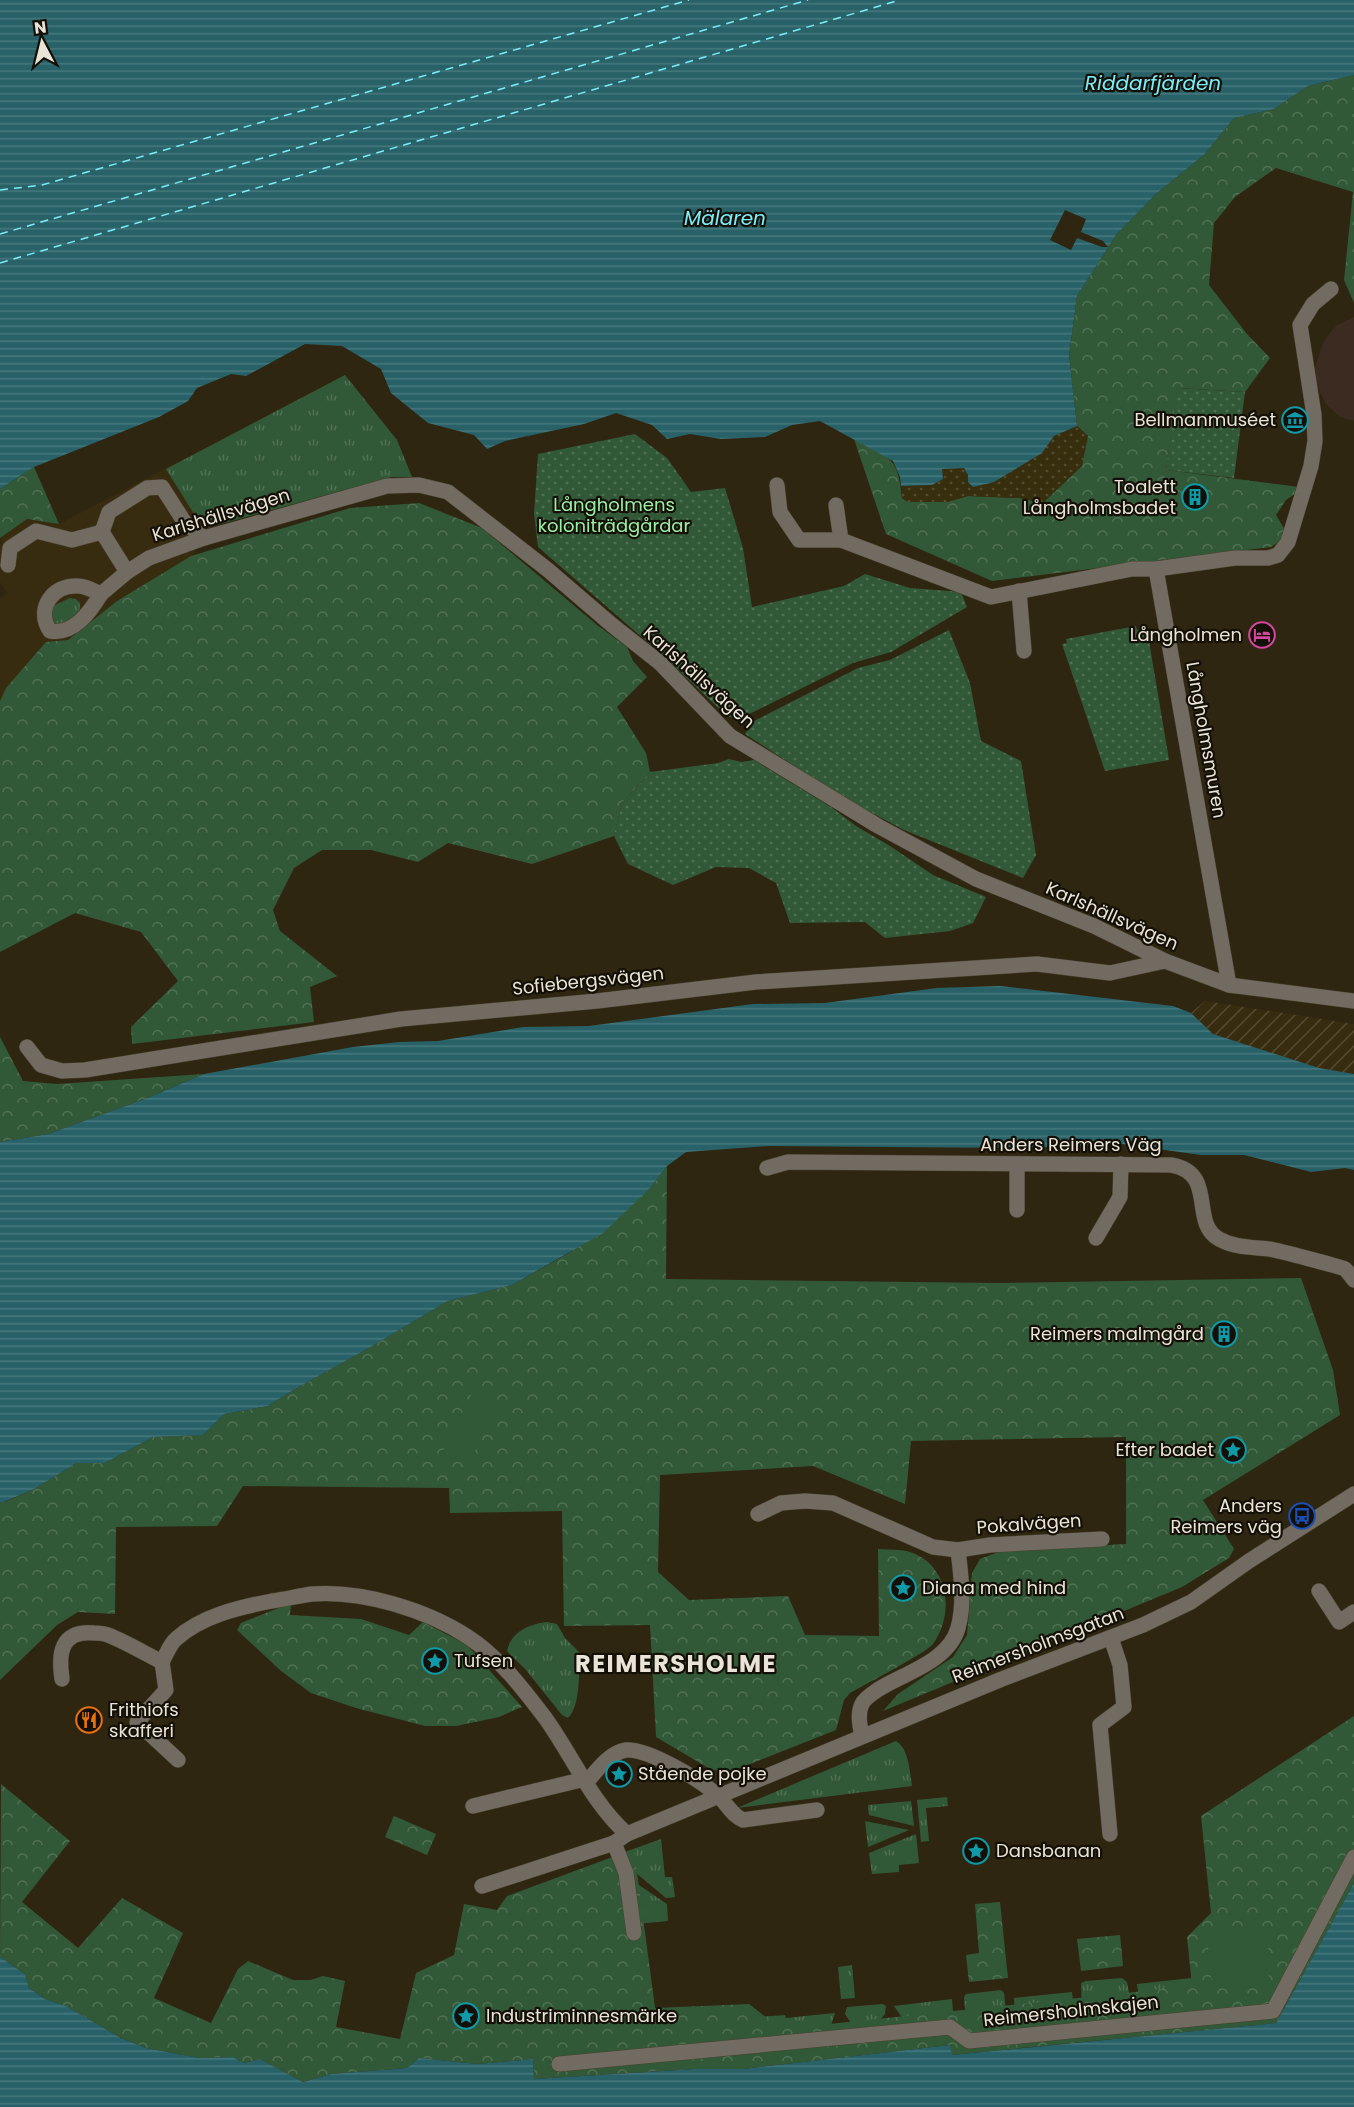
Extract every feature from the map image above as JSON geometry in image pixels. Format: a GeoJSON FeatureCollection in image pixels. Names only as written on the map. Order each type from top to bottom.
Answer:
{"type":"FeatureCollection","features":[{"type":"Feature","properties":{"kind":"street"},"geometry":{"type":"LineString","coordinates":[[777,485],[780,512],[799,540],[841,540],[991,597],[1132,569],[1156,569],[1235,558],[1268,558],[1278,555],[1288,542],[1311,466],[1315,441],[1314,415],[1300,325],[1313,304],[1331,289]]}},
{"type":"Feature","properties":{"kind":"street","name":"Karlshällsvägen"},"geometry":{"type":"LineString","coordinates":[[101,594],[127,572],[149,558],[204,538],[387,486],[419,485],[448,492],[548,570],[660,663],[730,736],[878,826],[976,879],[1094,926],[1165,962],[1229,985]]}},
{"type":"Feature","properties":{"kind":"street"},"geometry":{"type":"LineString","coordinates":[[102,532],[109,512],[147,488],[162,487],[185,523],[204,538]]}},
{"type":"Feature","properties":{"kind":"street"},"geometry":{"type":"LineString","coordinates":[[836,505],[841,540]]}},
{"type":"Feature","properties":{"kind":"street"},"geometry":{"type":"LineString","coordinates":[[8,565],[10,548],[36,531],[72,540],[102,532]]}},
{"type":"Feature","properties":{"kind":"street"},"geometry":{"type":"LineString","coordinates":[[102,532],[127,572]]}},
{"type":"Feature","properties":{"kind":"street","name":"Långholmsmuren"},"geometry":{"type":"LineString","coordinates":[[1156,569],[1229,985]]}},
{"type":"Feature","properties":{"kind":"street"},"geometry":{"type":"LineString","coordinates":[[1018,591],[1024,651]]}},
{"type":"Feature","properties":{"kind":"street","name":"Sofiebergsvägen"},"geometry":{"type":"LineString","coordinates":[[27,1047],[41,1065],[62,1071],[85,1070],[401,1019],[597,1001],[756,982],[1037,964],[1110,974],[1165,962]]}},
{"type":"Feature","properties":{"kind":"street"},"geometry":{"type":"LineString","coordinates":[[1229,985],[1354,1001]]}},
{"type":"Feature","properties":{"kind":"street","name":"Anders Reimers Väg"},"geometry":{"type":"LineString","coordinates":[[767,1168],[788,1162],[1121,1164],[1182,1167],[1193,1174],[1198,1182],[1208,1229],[1218,1239],[1236,1246],[1272,1250],[1344,1268],[1354,1280]]}},
{"type":"Feature","properties":{"kind":"street"},"geometry":{"type":"LineString","coordinates":[[1096,1238],[1120,1197],[1121,1164]]}},
{"type":"Feature","properties":{"kind":"street"},"geometry":{"type":"LineString","coordinates":[[1017,1165],[1017,1210]]}},
{"type":"Feature","properties":{"kind":"street","name":"Reimersholmsgatan"},"geometry":{"type":"LineString","coordinates":[[482,1886],[614,1843],[627,1834],[862,1736],[1111,1638],[1191,1602],[1249,1561],[1354,1494]]}},
{"type":"Feature","properties":{"kind":"street","name":"Pokalvägen"},"geometry":{"type":"LineString","coordinates":[[758,1514],[781,1503],[805,1501],[833,1503],[933,1547],[958,1550],[990,1545],[1102,1539]]}},
{"type":"Feature","properties":{"kind":"street","name":"Pokalvägen"},"geometry":{"type":"LineString","coordinates":[[862,1736],[859,1720],[862,1704],[872,1694],[937,1657],[950,1644],[958,1630],[963,1596],[958,1550]]}},
{"type":"Feature","properties":{"kind":"street"},"geometry":{"type":"LineString","coordinates":[[1319,1591],[1339,1622],[1354,1612]]}},
{"type":"Feature","properties":{"kind":"street"},"geometry":{"type":"LineString","coordinates":[[178,1760],[137,1722],[166,1690],[162,1662],[174,1640],[196,1625],[220,1614],[253,1605],[314,1594],[346,1595],[378,1600],[432,1618],[468,1637],[493,1657],[546,1720],[605,1810],[627,1834]]}},
{"type":"Feature","properties":{"kind":"street"},"geometry":{"type":"LineString","coordinates":[[62,1679],[59,1663],[61,1649],[68,1639],[85,1632],[105,1634],[162,1662]]}},
{"type":"Feature","properties":{"kind":"street"},"geometry":{"type":"LineString","coordinates":[[1110,1834],[1100,1725],[1124,1707],[1120,1665],[1111,1638]]}},
{"type":"Feature","properties":{"kind":"street"},"geometry":{"type":"LineString","coordinates":[[473,1806],[586,1780],[611,1756],[626,1750],[642,1752],[691,1776],[718,1796],[735,1816],[743,1820],[817,1810]]}},
{"type":"Feature","properties":{"kind":"street"},"geometry":{"type":"LineString","coordinates":[[614,1843],[626,1873],[634,1933]]}},
{"type":"Feature","properties":{"kind":"street","name":"Reimersholmskajen"},"geometry":{"type":"LineString","coordinates":[[560,2064],[950,2027],[969,2041],[1273,2011],[1354,1857]]}},
{"type":"Feature","properties":{"kind":"shaded area"},"geometry":{"type":"Polygon","coordinates":[[[1354,317],[1354,421],[1340,417],[1326,404],[1316,384],[1315,368],[1323,343],[1330,333],[1336,326],[1354,317]]]}},
{"type":"Feature","properties":{"kind":"shaded area"},"geometry":{"type":"Polygon","coordinates":[[[345,375],[397,440],[412,477],[392,477],[217,525],[191,556],[117,601],[68,641],[46,642],[7,688],[0,701],[0,598],[7,593],[0,582],[0,545],[2,542],[0,538],[27,519],[59,524],[345,375]]]}},
{"type":"Feature","properties":{"kind":"shaded area"},"geometry":{"type":"Polygon","coordinates":[[[1205,1001],[1354,1024],[1354,1074],[1319,1068],[1213,1034],[1191,1013],[1205,1001]]]}},
{"type":"Feature","properties":{"kind":"green space"},"geometry":{"type":"Polygon","coordinates":[[[1354,75],[1354,303],[1344,280],[1353,192],[1276,168],[1235,197],[1214,223],[1209,285],[1247,334],[1270,358],[1245,392],[1178,388],[1166,470],[1299,487],[1276,515],[1285,530],[1283,539],[1271,547],[992,581],[886,534],[854,439],[890,460],[898,473],[902,498],[908,502],[947,502],[968,496],[1020,498],[1043,503],[1088,436],[1077,426],[1069,355],[1077,296],[1116,235],[1156,194],[1205,154],[1234,118],[1274,109],[1308,86],[1354,75]]]}},
{"type":"Feature","properties":{"kind":"green space"},"geometry":{"type":"Polygon","coordinates":[[[345,375],[397,440],[412,477],[392,477],[217,525],[196,517],[166,469],[345,375]]]}},
{"type":"Feature","properties":{"kind":"green space"},"geometry":{"type":"Polygon","coordinates":[[[1177,388],[1245,392],[1234,478],[1166,470],[1177,388]]]}},
{"type":"Feature","properties":{"kind":"green space","name":"Långholmens koloniträdgårdar"},"geometry":{"type":"Polygon","coordinates":[[[635,434],[667,458],[691,492],[725,488],[743,548],[752,607],[844,586],[865,574],[910,588],[961,592],[967,607],[891,652],[853,663],[745,716],[736,719],[727,716],[659,652],[538,547],[534,514],[538,454],[635,434]]]}},
{"type":"Feature","properties":{"kind":"green space"},"geometry":{"type":"Polygon","coordinates":[[[34,467],[59,524],[27,519],[0,538],[0,489],[34,467]]]}},
{"type":"Feature","properties":{"kind":"green space"},"geometry":{"type":"Polygon","coordinates":[[[419,503],[482,528],[597,625],[627,647],[633,661],[647,677],[617,707],[646,753],[650,772],[622,803],[614,836],[532,864],[448,843],[418,862],[371,850],[322,850],[294,868],[273,910],[280,931],[337,976],[310,987],[314,1022],[132,1044],[131,1027],[178,981],[141,932],[75,913],[0,952],[0,701],[6,688],[46,642],[68,640],[117,601],[191,556],[350,508],[419,503]]]}},
{"type":"Feature","properties":{"kind":"green space"},"geometry":{"type":"Polygon","coordinates":[[[70,598],[80,603],[79,615],[67,623],[57,625],[52,621],[53,606],[70,598]]]}},
{"type":"Feature","properties":{"kind":"green space"},"geometry":{"type":"Polygon","coordinates":[[[1136,626],[1137,630],[1147,629],[1169,760],[1105,771],[1062,644],[1067,643],[1066,639],[1136,626]]]}},
{"type":"Feature","properties":{"kind":"green space"},"geometry":{"type":"Polygon","coordinates":[[[949,630],[970,683],[981,741],[1021,761],[1036,855],[1023,878],[904,830],[842,797],[745,734],[752,722],[858,668],[890,660],[949,630]]]}},
{"type":"Feature","properties":{"kind":"green space"},"geometry":{"type":"Polygon","coordinates":[[[729,759],[741,762],[754,760],[831,807],[856,826],[933,875],[986,897],[973,923],[950,931],[885,938],[865,922],[790,923],[776,883],[749,868],[716,867],[673,885],[628,864],[614,836],[615,831],[622,803],[650,772],[718,763],[729,759]]]}},
{"type":"Feature","properties":{"kind":"green space"},"geometry":{"type":"Polygon","coordinates":[[[0,1037],[23,1081],[57,1084],[204,1074],[150,1097],[48,1134],[0,1142],[0,1037]]]}},
{"type":"Feature","properties":{"kind":"green space"},"geometry":{"type":"Polygon","coordinates":[[[667,1166],[666,1279],[1000,1283],[1301,1278],[1333,1370],[1340,1415],[1203,1500],[1234,1549],[1229,1558],[1182,1587],[883,1711],[898,1694],[953,1657],[967,1635],[972,1573],[980,1559],[1001,1551],[1126,1544],[1126,1437],[911,1441],[905,1504],[813,1466],[660,1475],[658,1572],[689,1600],[788,1596],[805,1635],[879,1636],[878,1549],[906,1551],[923,1558],[940,1579],[944,1591],[946,1605],[944,1618],[933,1644],[850,1693],[844,1700],[836,1730],[727,1773],[710,1769],[656,1737],[650,1625],[564,1626],[562,1511],[450,1513],[449,1488],[243,1486],[217,1526],[116,1527],[115,1614],[78,1612],[57,1625],[0,1680],[0,1502],[34,1489],[77,1463],[105,1463],[153,1437],[203,1435],[224,1414],[268,1406],[448,1301],[512,1285],[572,1251],[650,1188],[667,1166]]]}},
{"type":"Feature","properties":{"kind":"green space"},"geometry":{"type":"Polygon","coordinates":[[[473,1391],[499,1404],[468,1464],[443,1451],[473,1391]]]}},
{"type":"Feature","properties":{"kind":"green space"},"geometry":{"type":"Polygon","coordinates":[[[291,1603],[290,1615],[361,1619],[409,1635],[423,1622],[467,1645],[522,1707],[499,1717],[456,1726],[425,1726],[356,1708],[311,1693],[281,1671],[237,1630],[241,1623],[291,1603]]]}},
{"type":"Feature","properties":{"kind":"green space"},"geometry":{"type":"Polygon","coordinates":[[[547,1622],[557,1624],[565,1638],[579,1652],[577,1696],[568,1718],[562,1715],[526,1670],[507,1651],[512,1639],[522,1630],[547,1622]]]}},
{"type":"Feature","properties":{"kind":"green space"},"geometry":{"type":"Polygon","coordinates":[[[1354,1716],[1354,1883],[1276,2023],[951,2055],[950,2045],[743,2069],[694,2069],[534,2079],[533,2059],[478,2064],[419,2058],[407,2068],[331,2074],[303,2082],[260,2059],[244,2063],[233,2057],[199,2058],[146,2048],[121,2038],[66,2006],[45,1999],[29,1988],[25,1974],[0,1957],[1,1784],[70,1841],[22,1902],[78,1948],[122,1898],[183,1933],[154,1998],[211,2023],[238,1969],[248,1961],[293,1980],[311,1980],[323,1976],[345,1981],[336,2027],[400,2039],[416,1973],[454,1955],[464,1904],[497,1910],[507,1896],[634,1849],[655,2008],[749,2004],[781,2029],[1192,1986],[1187,1937],[1211,1913],[1201,1816],[1354,1716]]]}},
{"type":"Feature","properties":{"kind":"green space"},"geometry":{"type":"Polygon","coordinates":[[[896,1741],[906,1755],[912,1786],[737,1808],[896,1741]]]}},
{"type":"Feature","properties":{"kind":"green space"},"geometry":{"type":"Polygon","coordinates":[[[947,1797],[948,1806],[926,1808],[929,1841],[921,1842],[917,1800],[947,1797]]]}},
{"type":"Feature","properties":{"kind":"green space"},"geometry":{"type":"Polygon","coordinates":[[[911,1801],[914,1826],[869,1815],[868,1805],[911,1801]]]}},
{"type":"Feature","properties":{"kind":"green space"},"geometry":{"type":"Polygon","coordinates":[[[394,1816],[436,1834],[427,1855],[385,1837],[394,1816]]]}},
{"type":"Feature","properties":{"kind":"green space"},"geometry":{"type":"Polygon","coordinates":[[[865,1821],[909,1830],[868,1847],[865,1821]]]}},
{"type":"Feature","properties":{"kind":"green space"},"geometry":{"type":"Polygon","coordinates":[[[916,1834],[919,1863],[899,1865],[899,1872],[872,1874],[869,1853],[916,1834]]]}},
{"type":"Feature","properties":{"kind":"green space"},"geometry":{"type":"Polygon","coordinates":[[[661,1839],[665,1877],[672,1877],[675,1897],[666,1898],[630,1868],[622,1853],[661,1839]]]}},
{"type":"Feature","properties":{"kind":"green space"},"geometry":{"type":"Polygon","coordinates":[[[633,1881],[667,1904],[668,1921],[637,1924],[633,1881]]]}},
{"type":"Feature","properties":{"kind":"green space"},"geometry":{"type":"Polygon","coordinates":[[[1000,1902],[1008,1978],[969,1982],[966,1955],[979,1953],[975,1904],[1000,1902]]]}},
{"type":"Feature","properties":{"kind":"green space"},"geometry":{"type":"Polygon","coordinates":[[[1260,1930],[1267,1942],[1270,1973],[1267,1979],[1261,1984],[1247,1988],[1230,1989],[1217,1986],[1213,1983],[1211,1975],[1208,1942],[1211,1937],[1221,1932],[1260,1930]]]}},
{"type":"Feature","properties":{"kind":"green space"},"geometry":{"type":"Polygon","coordinates":[[[1120,1935],[1123,1966],[1081,1971],[1077,1939],[1120,1935]]]}},
{"type":"Feature","properties":{"kind":"green space"},"geometry":{"type":"Polygon","coordinates":[[[852,1965],[855,1998],[841,1999],[838,1967],[852,1965]]]}},
{"type":"Feature","properties":{"kind":"green space"},"geometry":{"type":"Polygon","coordinates":[[[1122,1978],[1127,1982],[1131,2004],[1082,2011],[1081,1983],[1122,1978]]]}},
{"type":"Feature","properties":{"kind":"green space"},"geometry":{"type":"Polygon","coordinates":[[[1192,1978],[1194,2000],[1140,2007],[1137,1984],[1192,1978]]]}},
{"type":"Feature","properties":{"kind":"green space"},"geometry":{"type":"Polygon","coordinates":[[[1001,1990],[1004,1993],[1007,2019],[966,2023],[964,1997],[966,1994],[1001,1990]]]}},
{"type":"Feature","properties":{"kind":"green space"},"geometry":{"type":"Polygon","coordinates":[[[1072,1992],[1074,2010],[1015,2017],[1014,1998],[1072,1992]]]}},
{"type":"Feature","properties":{"kind":"green space"},"geometry":{"type":"Polygon","coordinates":[[[952,1999],[953,2012],[903,2019],[894,2006],[952,1999]]]}},
{"type":"Feature","properties":{"kind":"green space"},"geometry":{"type":"Polygon","coordinates":[[[883,2004],[886,2006],[885,2014],[879,2021],[851,2023],[845,2014],[847,2007],[883,2004]]]}},
{"type":"Feature","properties":{"kind":"green space"},"geometry":{"type":"Polygon","coordinates":[[[835,2013],[831,2025],[785,2033],[758,2017],[785,2015],[786,2018],[835,2013]]]}},
{"type":"Feature","properties":{"kind":"sand"},"geometry":{"type":"Polygon","coordinates":[[[1077,426],[1088,436],[1082,466],[1043,503],[1020,498],[968,496],[947,502],[908,502],[902,498],[901,486],[932,485],[942,469],[964,468],[968,475],[1042,453],[1054,436],[1077,426]]]}},
{"type":"Feature","properties":{"kind":"water","name":"Mälaren"},"geometry":{"type":"Polygon","coordinates":[[[0,0],[1354,0],[1354,75],[1308,86],[1274,109],[1234,118],[1205,154],[1156,194],[1116,235],[1077,296],[1069,355],[1077,426],[1054,436],[1042,453],[994,482],[973,487],[968,482],[968,475],[964,468],[942,469],[943,479],[932,485],[901,486],[893,461],[820,421],[792,425],[765,437],[721,439],[690,434],[667,439],[652,425],[616,413],[584,424],[505,441],[487,449],[474,435],[428,423],[391,393],[381,369],[342,346],[305,344],[246,376],[231,374],[197,388],[188,401],[159,417],[34,467],[0,489],[0,0]]]}},
{"type":"Feature","properties":{"kind":"water"},"geometry":{"type":"Polygon","coordinates":[[[1000,986],[1173,1006],[1191,1013],[1213,1034],[1319,1068],[1354,1074],[1354,1170],[1345,1168],[1311,1172],[1244,1155],[1201,1155],[1122,1144],[1025,1148],[769,1146],[686,1152],[667,1166],[650,1188],[603,1233],[512,1285],[448,1301],[268,1406],[224,1414],[203,1435],[153,1437],[105,1463],[77,1463],[34,1489],[0,1502],[0,1142],[48,1134],[150,1097],[204,1074],[353,1047],[438,1041],[523,1027],[589,1026],[753,1004],[825,1003],[937,988],[1000,986]]]}},
{"type":"Feature","properties":{"kind":"water"},"geometry":{"type":"Polygon","coordinates":[[[1354,1883],[1354,2107],[0,2107],[0,1957],[25,1974],[29,1988],[45,1999],[66,2006],[121,2038],[146,2048],[199,2058],[233,2057],[244,2063],[260,2059],[303,2082],[331,2074],[407,2068],[419,2058],[478,2064],[533,2059],[534,2079],[694,2069],[743,2069],[950,2045],[952,2055],[1276,2023],[1354,1883]]]}},
{"type":"Feature","properties":{"kind":"pier"},"geometry":{"type":"Polygon","coordinates":[[[1065,210],[1086,219],[1081,232],[1103,241],[1108,247],[1077,238],[1071,250],[1050,240],[1065,210]]]}},
{"type":"Feature","properties":{"kind":"ferry route"},"geometry":{"type":"LineString","coordinates":[[0,190],[42,185],[689,0]]}},
{"type":"Feature","properties":{"kind":"ferry route"},"geometry":{"type":"LineString","coordinates":[[0,234],[808,0]]}},
{"type":"Feature","properties":{"kind":"ferry route"},"geometry":{"type":"LineString","coordinates":[[0,263],[900,0]]}},
{"type":"Feature","properties":{"kind":"place","name":"Bellmanmuséet"},"geometry":{"type":"Point","coordinates":[1295,420]}},
{"type":"Feature","properties":{"kind":"place","name":"Toalett Långholmsbadet"},"geometry":{"type":"Point","coordinates":[1195,497]}},
{"type":"Feature","properties":{"kind":"place","name":"Långholmen"},"geometry":{"type":"Point","coordinates":[1262,635]}},
{"type":"Feature","properties":{"kind":"place","name":"Reimers malmgård"},"geometry":{"type":"Point","coordinates":[1224,1334]}},
{"type":"Feature","properties":{"kind":"place","name":"Efter badet"},"geometry":{"type":"Point","coordinates":[1233,1450]}},
{"type":"Feature","properties":{"kind":"place","name":"Anders Reimers väg"},"geometry":{"type":"Point","coordinates":[1302,1516]}},
{"type":"Feature","properties":{"kind":"place","name":"Diana med hind"},"geometry":{"type":"Point","coordinates":[903,1588]}},
{"type":"Feature","properties":{"kind":"place","name":"Tufsen"},"geometry":{"type":"Point","coordinates":[435,1661]}},
{"type":"Feature","properties":{"kind":"place","name":"Frithiofs skafferi"},"geometry":{"type":"Point","coordinates":[89,1720]}},
{"type":"Feature","properties":{"kind":"place","name":"Stående pojke"},"geometry":{"type":"Point","coordinates":[619,1774]}},
{"type":"Feature","properties":{"kind":"place","name":"Dansbanan"},"geometry":{"type":"Point","coordinates":[976,1851]}},
{"type":"Feature","properties":{"kind":"place","name":"Industriminnesmärke"},"geometry":{"type":"Point","coordinates":[466,2016]}},
{"type":"Feature","properties":{"kind":"district","name":"REIMERSHOLME"},"geometry":{"type":"Point","coordinates":[676,1664]}},
{"type":"Feature","properties":{"kind":"water label","name":"Riddarfjärden"},"geometry":{"type":"Point","coordinates":[1153,83]}}]}
